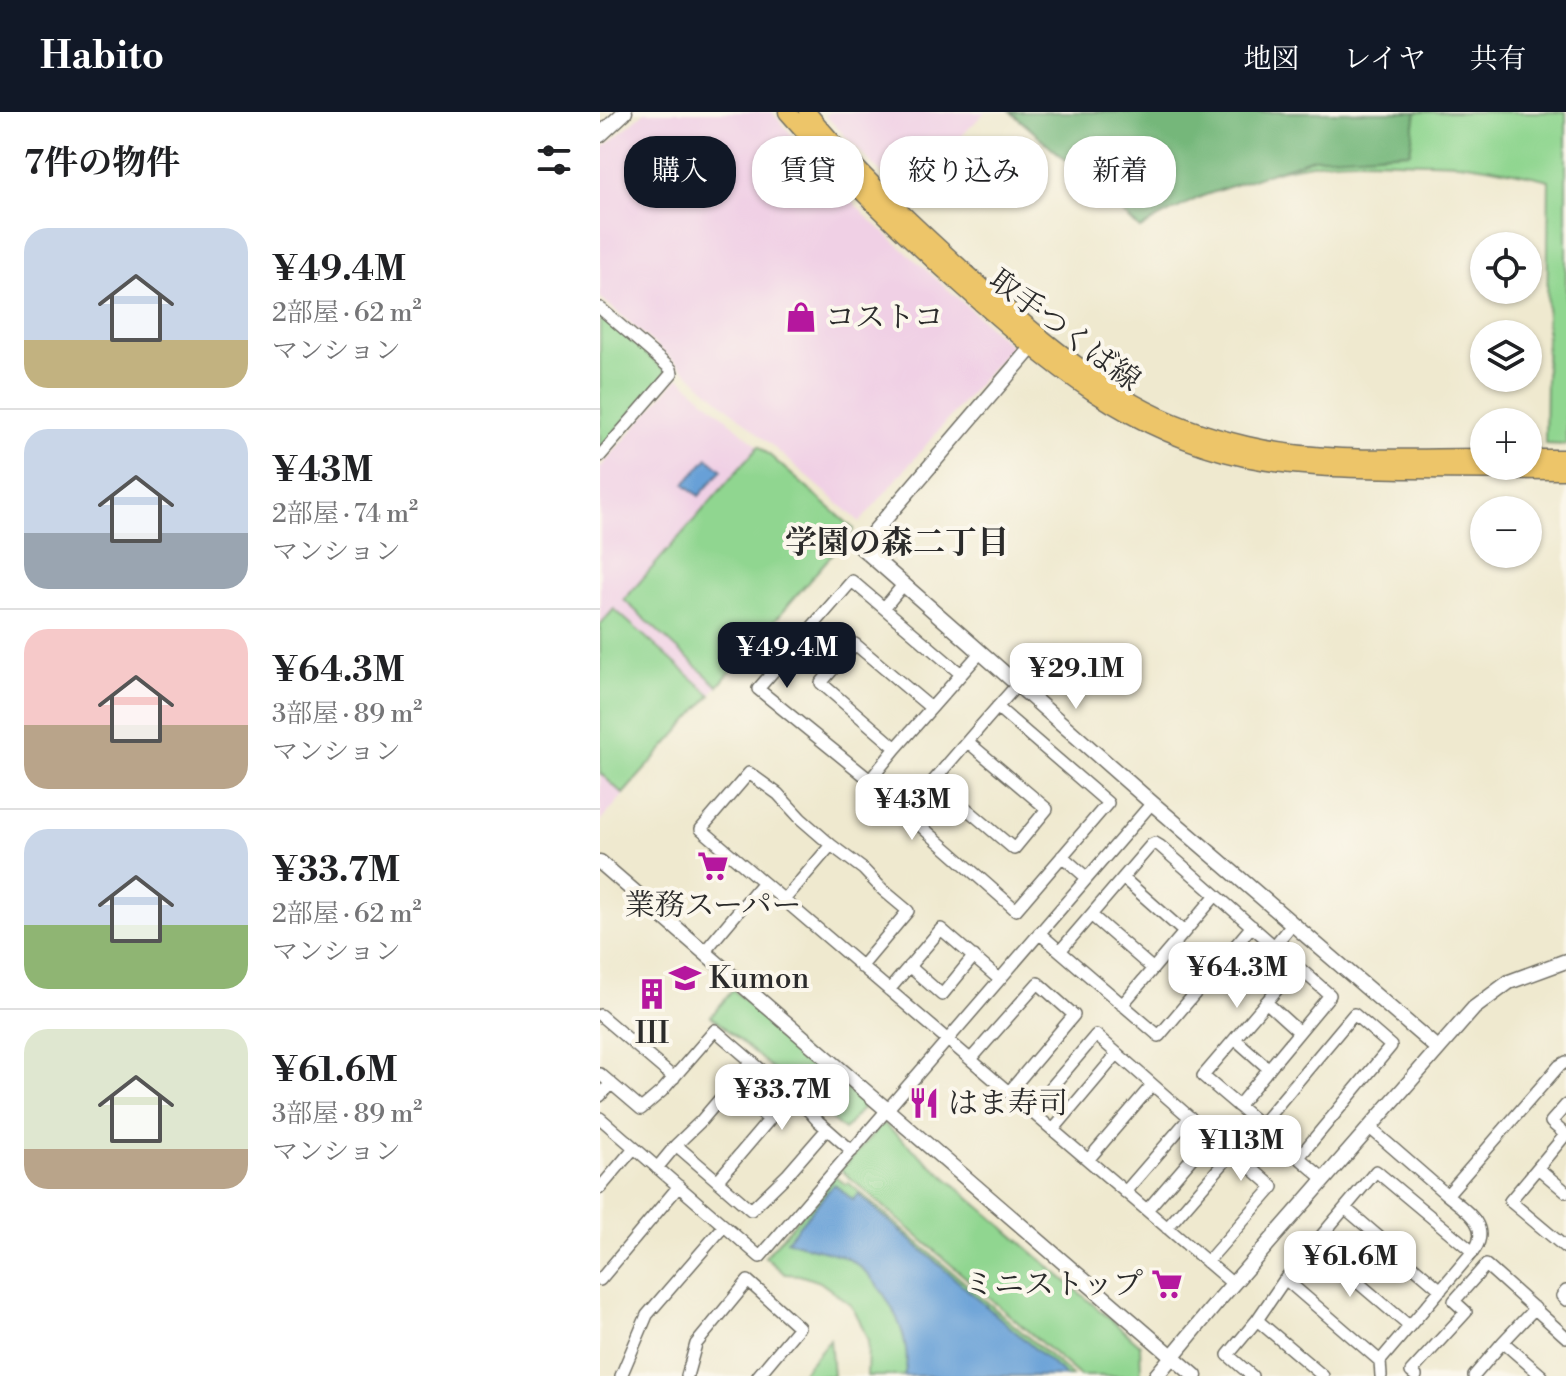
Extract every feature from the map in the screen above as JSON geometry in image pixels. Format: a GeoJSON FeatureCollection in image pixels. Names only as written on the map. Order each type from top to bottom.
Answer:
{"type":"FeatureCollection","features":[{"type":"Feature","properties":{"kind":"main road","name":"取手つくば線"},"geometry":{"type":"LineString","coordinates":[[787,112],[878,209],[1036,342],[1134,403],[1190,429],[1271,449],[1318,455],[1470,457]]}},
{"type":"Feature","properties":{"kind":"main road","name":"取手つくば線"},"geometry":{"type":"LineString","coordinates":[[807,112],[887,199],[977,282],[1073,379],[1128,415],[1186,440],[1247,458],[1316,467],[1566,471]]}},
{"type":"Feature","properties":{"kind":"main road"},"geometry":{"type":"LineString","coordinates":[[1542,458],[1566,458]]}},
{"type":"Feature","properties":{"kind":"street"},"geometry":{"type":"LineString","coordinates":[[600,135],[624,112]]}},
{"type":"Feature","properties":{"kind":"street"},"geometry":{"type":"LineString","coordinates":[[600,308],[672,373],[600,456]]}},
{"type":"Feature","properties":{"kind":"street"},"geometry":{"type":"LineString","coordinates":[[1036,342],[861,547],[1438,1049]]}},
{"type":"Feature","properties":{"kind":"street"},"geometry":{"type":"LineString","coordinates":[[961,674],[852,581],[758,689],[870,780],[980,653]]}},
{"type":"Feature","properties":{"kind":"street"},"geometry":{"type":"LineString","coordinates":[[884,608],[903,585]]}},
{"type":"Feature","properties":{"kind":"street"},"geometry":{"type":"LineString","coordinates":[[896,748],[821,683],[855,644],[931,708]]}},
{"type":"Feature","properties":{"kind":"street"},"geometry":{"type":"LineString","coordinates":[[997,707],[1108,803],[1016,910],[906,813],[997,707],[1017,685]]}},
{"type":"Feature","properties":{"kind":"street"},"geometry":{"type":"LineString","coordinates":[[934,781],[1014,849],[1047,809],[968,742]]}},
{"type":"Feature","properties":{"kind":"street"},"geometry":{"type":"LineString","coordinates":[[861,967],[908,911],[863,869],[801,819],[778,794],[749,773],[701,829],[861,967],[1233,1284]]}},
{"type":"Feature","properties":{"kind":"street"},"geometry":{"type":"LineString","coordinates":[[600,1118],[760,1257],[1152,803]]}},
{"type":"Feature","properties":{"kind":"street"},"geometry":{"type":"LineString","coordinates":[[1060,951],[1155,843],[1252,926],[1330,995],[1238,1106]]}},
{"type":"Feature","properties":{"kind":"street"},"geometry":{"type":"LineString","coordinates":[[784,900],[831,845]]}},
{"type":"Feature","properties":{"kind":"street"},"geometry":{"type":"LineString","coordinates":[[1062,856],[1087,878]]}},
{"type":"Feature","properties":{"kind":"street"},"geometry":{"type":"LineString","coordinates":[[600,862],[1195,1376]]}},
{"type":"Feature","properties":{"kind":"street"},"geometry":{"type":"LineString","coordinates":[[1123,878],[1184,932]]}},
{"type":"Feature","properties":{"kind":"street"},"geometry":{"type":"LineString","coordinates":[[705,951],[763,882]]}},
{"type":"Feature","properties":{"kind":"street"},"geometry":{"type":"LineString","coordinates":[[1122,1005],[1216,895]]}},
{"type":"Feature","properties":{"kind":"street"},"geometry":{"type":"LineString","coordinates":[[1091,915],[1153,969]]}},
{"type":"Feature","properties":{"kind":"street"},"geometry":{"type":"LineString","coordinates":[[1274,946],[1293,923]]}},
{"type":"Feature","properties":{"kind":"street"},"geometry":{"type":"LineString","coordinates":[[1039,933],[1159,1036],[1252,926]]}},
{"type":"Feature","properties":{"kind":"street"},"geometry":{"type":"LineString","coordinates":[[889,990],[941,929],[999,979]]}},
{"type":"Feature","properties":{"kind":"street"},"geometry":{"type":"LineString","coordinates":[[909,966],[942,995],[974,956]]}},
{"type":"Feature","properties":{"kind":"street"},"geometry":{"type":"LineString","coordinates":[[1156,1376],[1474,1008],[1509,982],[1566,961]]}},
{"type":"Feature","properties":{"kind":"street"},"geometry":{"type":"LineString","coordinates":[[1297,966],[1203,1076],[1324,1179]]}},
{"type":"Feature","properties":{"kind":"street"},"geometry":{"type":"LineString","coordinates":[[971,1059],[1038,983],[1074,1015],[1009,1092]]}},
{"type":"Feature","properties":{"kind":"street"},"geometry":{"type":"LineString","coordinates":[[1266,1002],[1299,1032]]}},
{"type":"Feature","properties":{"kind":"street"},"geometry":{"type":"LineString","coordinates":[[1261,1125],[1354,1014],[1391,1046],[1299,1157]]}},
{"type":"Feature","properties":{"kind":"street"},"geometry":{"type":"LineString","coordinates":[[600,1015],[674,1078]]}},
{"type":"Feature","properties":{"kind":"street"},"geometry":{"type":"LineString","coordinates":[[600,1074],[641,1109],[662,1091],[715,1030],[852,1151]]}},
{"type":"Feature","properties":{"kind":"street"},"geometry":{"type":"LineString","coordinates":[[1031,1111],[1096,1035],[1211,1136],[1147,1210]]}},
{"type":"Feature","properties":{"kind":"street"},"geometry":{"type":"LineString","coordinates":[[1235,1039],[1269,1069]]}},
{"type":"Feature","properties":{"kind":"street"},"geometry":{"type":"LineString","coordinates":[[1053,1130],[1117,1054]]}},
{"type":"Feature","properties":{"kind":"street"},"geometry":{"type":"LineString","coordinates":[[657,1168],[752,1061]]}},
{"type":"Feature","properties":{"kind":"street"},"geometry":{"type":"LineString","coordinates":[[1447,1195],[1559,1066],[1566,1062]]}},
{"type":"Feature","properties":{"kind":"street"},"geometry":{"type":"LineString","coordinates":[[600,1096],[611,1083]]}},
{"type":"Feature","properties":{"kind":"street"},"geometry":{"type":"LineString","coordinates":[[1088,1160],[1152,1085]]}},
{"type":"Feature","properties":{"kind":"street"},"geometry":{"type":"LineString","coordinates":[[718,1180],[769,1120],[731,1086]]}},
{"type":"Feature","properties":{"kind":"street"},"geometry":{"type":"LineString","coordinates":[[1566,1105],[1551,1122],[1566,1135],[1510,1201],[1566,1248]]}},
{"type":"Feature","properties":{"kind":"street"},"geometry":{"type":"LineString","coordinates":[[1125,1192],[1190,1117]]}},
{"type":"Feature","properties":{"kind":"street"},"geometry":{"type":"LineString","coordinates":[[1370,1128],[1472,1216],[1479,1225],[1480,1240],[1380,1361],[1381,1376]]}},
{"type":"Feature","properties":{"kind":"street"},"geometry":{"type":"LineString","coordinates":[[676,1145],[751,1210],[827,1129]]}},
{"type":"Feature","properties":{"kind":"street"},"geometry":{"type":"LineString","coordinates":[[600,1188],[634,1148]]}},
{"type":"Feature","properties":{"kind":"street"},"geometry":{"type":"LineString","coordinates":[[1167,1228],[1233,1152],[1273,1187],[1207,1262]]}},
{"type":"Feature","properties":{"kind":"street"},"geometry":{"type":"LineString","coordinates":[[1538,1168],[1566,1192]]}},
{"type":"Feature","properties":{"kind":"street"},"geometry":{"type":"LineString","coordinates":[[1252,1376],[1228,1355],[1285,1279],[1376,1171],[1473,1252]]}},
{"type":"Feature","properties":{"kind":"street"},"geometry":{"type":"LineString","coordinates":[[600,1280],[679,1186]]}},
{"type":"Feature","properties":{"kind":"street"},"geometry":{"type":"LineString","coordinates":[[1345,1208],[1441,1290]]}},
{"type":"Feature","properties":{"kind":"street"},"geometry":{"type":"LineString","coordinates":[[621,1376],[647,1315],[724,1226]]}},
{"type":"Feature","properties":{"kind":"street"},"geometry":{"type":"LineString","coordinates":[[1314,1245],[1409,1326]]}},
{"type":"Feature","properties":{"kind":"street"},"geometry":{"type":"LineString","coordinates":[[1416,1376],[1411,1372],[1466,1312],[1454,1301],[1486,1265],[1566,1337]]}},
{"type":"Feature","properties":{"kind":"street"},"geometry":{"type":"LineString","coordinates":[[1285,1279],[1380,1361]]}},
{"type":"Feature","properties":{"kind":"street"},"geometry":{"type":"LineString","coordinates":[[687,1376],[696,1344],[748,1281],[799,1327],[758,1376]]}},
{"type":"Feature","properties":{"kind":"street"},"geometry":{"type":"LineString","coordinates":[[1566,1291],[1562,1296],[1566,1300]]}},
{"type":"Feature","properties":{"kind":"street"},"geometry":{"type":"LineString","coordinates":[[1477,1375],[1535,1308]]}},
{"type":"Feature","properties":{"kind":"street"},"geometry":{"type":"LineString","coordinates":[[1257,1320],[1323,1376]]}},
{"type":"Feature","properties":{"kind":"street"},"geometry":{"type":"LineString","coordinates":[[1503,1342],[1542,1376]]}},
{"type":"Feature","properties":{"kind":"shaded area","name":"コストコ"},"geometry":{"type":"Polygon","coordinates":[[[645,112],[772,112],[793,136],[752,136],[752,208],[858,208],[1011,346],[860,522],[600,297],[600,150],[645,112]]]}},
{"type":"Feature","properties":{"kind":"shaded area"},"geometry":{"type":"Polygon","coordinates":[[[831,112],[985,112],[962,136],[880,136],[880,172],[864,156],[864,136],[845,136],[825,115],[831,112]]]}},
{"type":"Feature","properties":{"kind":"shaded area"},"geometry":{"type":"Polygon","coordinates":[[[679,377],[854,529],[600,822],[600,468],[679,377]]]}},
{"type":"Feature","properties":{"kind":"green space"},"geometry":{"type":"Polygon","coordinates":[[[1011,112],[1566,112],[1566,445],[1545,444],[1549,180],[1458,163],[1327,162],[1247,179],[1181,206],[1140,229],[1118,208],[1176,208],[1176,136],[1064,136],[1064,158],[1048,144],[1048,136],[1039,136],[1011,112]]]}},
{"type":"Feature","properties":{"kind":"green space"},"geometry":{"type":"Polygon","coordinates":[[[1011,112],[1416,112],[1410,152],[1313,158],[1200,197],[1140,229],[1118,208],[1176,208],[1176,136],[1064,136],[1064,158],[1048,144],[1048,136],[1039,136],[1011,112]]]}},
{"type":"Feature","properties":{"kind":"green space"},"geometry":{"type":"Polygon","coordinates":[[[600,314],[666,373],[600,450],[600,314]]]}},
{"type":"Feature","properties":{"kind":"green space"},"geometry":{"type":"Polygon","coordinates":[[[759,446],[854,529],[718,686],[624,600],[759,446]]]}},
{"type":"Feature","properties":{"kind":"green space"},"geometry":{"type":"Polygon","coordinates":[[[614,609],[711,695],[623,794],[600,773],[600,625],[614,609]]]}},
{"type":"Feature","properties":{"kind":"green space"},"geometry":{"type":"Polygon","coordinates":[[[733,990],[865,1105],[844,1130],[711,1016],[733,990]]]}},
{"type":"Feature","properties":{"kind":"green space"},"geometry":{"type":"Polygon","coordinates":[[[883,1123],[1140,1345],[1141,1372],[1137,1376],[1080,1376],[841,1170],[883,1123]]]}},
{"type":"Feature","properties":{"kind":"green space"},"geometry":{"type":"Polygon","coordinates":[[[835,1176],[845,1184],[849,1183],[1073,1376],[867,1376],[868,1341],[850,1304],[820,1282],[785,1274],[765,1257],[835,1176]]]}},
{"type":"Feature","properties":{"kind":"green space"},"geometry":{"type":"Polygon","coordinates":[[[830,1339],[833,1376],[799,1376],[830,1339]]]}},
{"type":"Feature","properties":{"kind":"water"},"geometry":{"type":"Polygon","coordinates":[[[708,458],[722,470],[699,496],[685,484],[708,458]]]}},
{"type":"Feature","properties":{"kind":"water"},"geometry":{"type":"Polygon","coordinates":[[[834,1184],[853,1200],[858,1194],[1066,1376],[904,1376],[907,1361],[900,1327],[872,1278],[847,1258],[787,1240],[834,1184]]]}},
{"type":"Feature","properties":{"kind":"place","name":"コストコ"},"geometry":{"type":"Point","coordinates":[801,317]}},
{"type":"Feature","properties":{"kind":"place","name":"業務スーパー"},"geometry":{"type":"Point","coordinates":[713,866]}},
{"type":"Feature","properties":{"kind":"place","name":"Kumon"},"geometry":{"type":"Point","coordinates":[685,978]}},
{"type":"Feature","properties":{"kind":"place","name":"III"},"geometry":{"type":"Point","coordinates":[652,994]}},
{"type":"Feature","properties":{"kind":"place","name":"はま寿司"},"geometry":{"type":"Point","coordinates":[924,1103]}},
{"type":"Feature","properties":{"kind":"place","name":"ミニストップ"},"geometry":{"type":"Point","coordinates":[1167,1284]}},
{"type":"Feature","properties":{"kind":"district","name":"学園の森二丁目"},"geometry":{"type":"Point","coordinates":[897,542]}}]}
